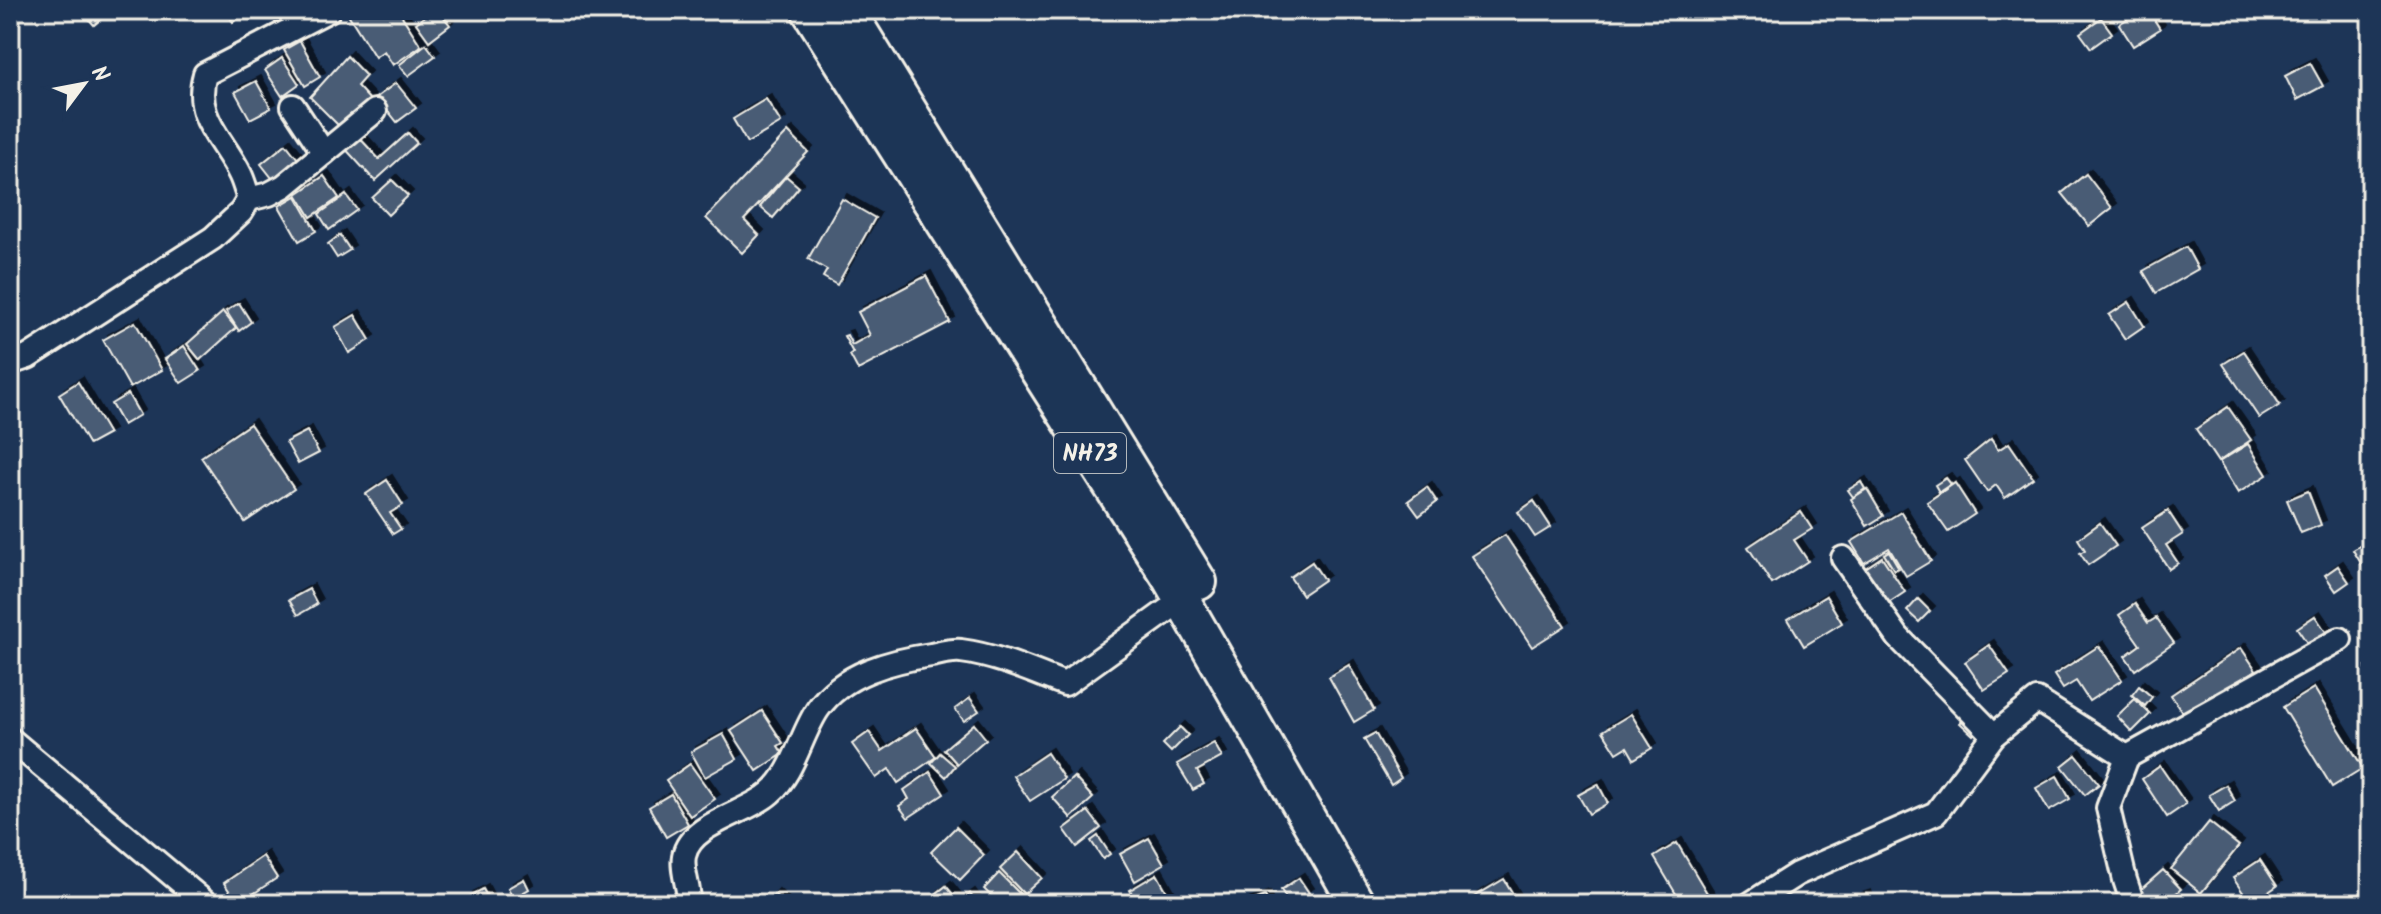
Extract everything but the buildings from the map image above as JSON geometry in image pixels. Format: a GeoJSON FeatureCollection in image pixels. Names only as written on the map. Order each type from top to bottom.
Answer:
{"type":"FeatureCollection","features":[{"type":"Feature","properties":{"kind":"highway","name":"NH73"},"geometry":{"type":"LineString","coordinates":[[809,10],[1183,599],[1357,904]]}},
{"type":"Feature","properties":{"kind":"highway","name":"NH73"},"geometry":{"type":"LineString","coordinates":[[847,10],[1188,563],[1382,904]]}},
{"type":"Feature","properties":{"kind":"street"},"geometry":{"type":"LineString","coordinates":[[249,199],[240,174],[217,139],[206,115],[200,90],[205,74],[329,10]]}},
{"type":"Feature","properties":{"kind":"street"},"geometry":{"type":"LineString","coordinates":[[293,106],[324,153]]}},
{"type":"Feature","properties":{"kind":"street"},"geometry":{"type":"LineString","coordinates":[[10,363],[28,357],[213,238],[241,212],[249,199],[284,186],[375,111]]}},
{"type":"Feature","properties":{"kind":"street"},"geometry":{"type":"LineString","coordinates":[[1843,558],[1898,637],[1994,735]]}},
{"type":"Feature","properties":{"kind":"street"},"geometry":{"type":"LineString","coordinates":[[689,904],[683,858],[688,846],[703,830],[771,793],[784,778],[819,708],[836,689],[861,674],[898,660],[957,650],[995,657],[1065,684],[1183,599]]}},
{"type":"Feature","properties":{"kind":"street"},"geometry":{"type":"LineString","coordinates":[[2133,904],[2108,808],[2127,757],[2340,639]]}},
{"type":"Feature","properties":{"kind":"street"},"geometry":{"type":"LineString","coordinates":[[1750,904],[1797,874],[1936,813],[1994,735],[2037,700],[2127,757]]}},
{"type":"Feature","properties":{"kind":"street"},"geometry":{"type":"LineString","coordinates":[[10,739],[207,904]]}}]}
